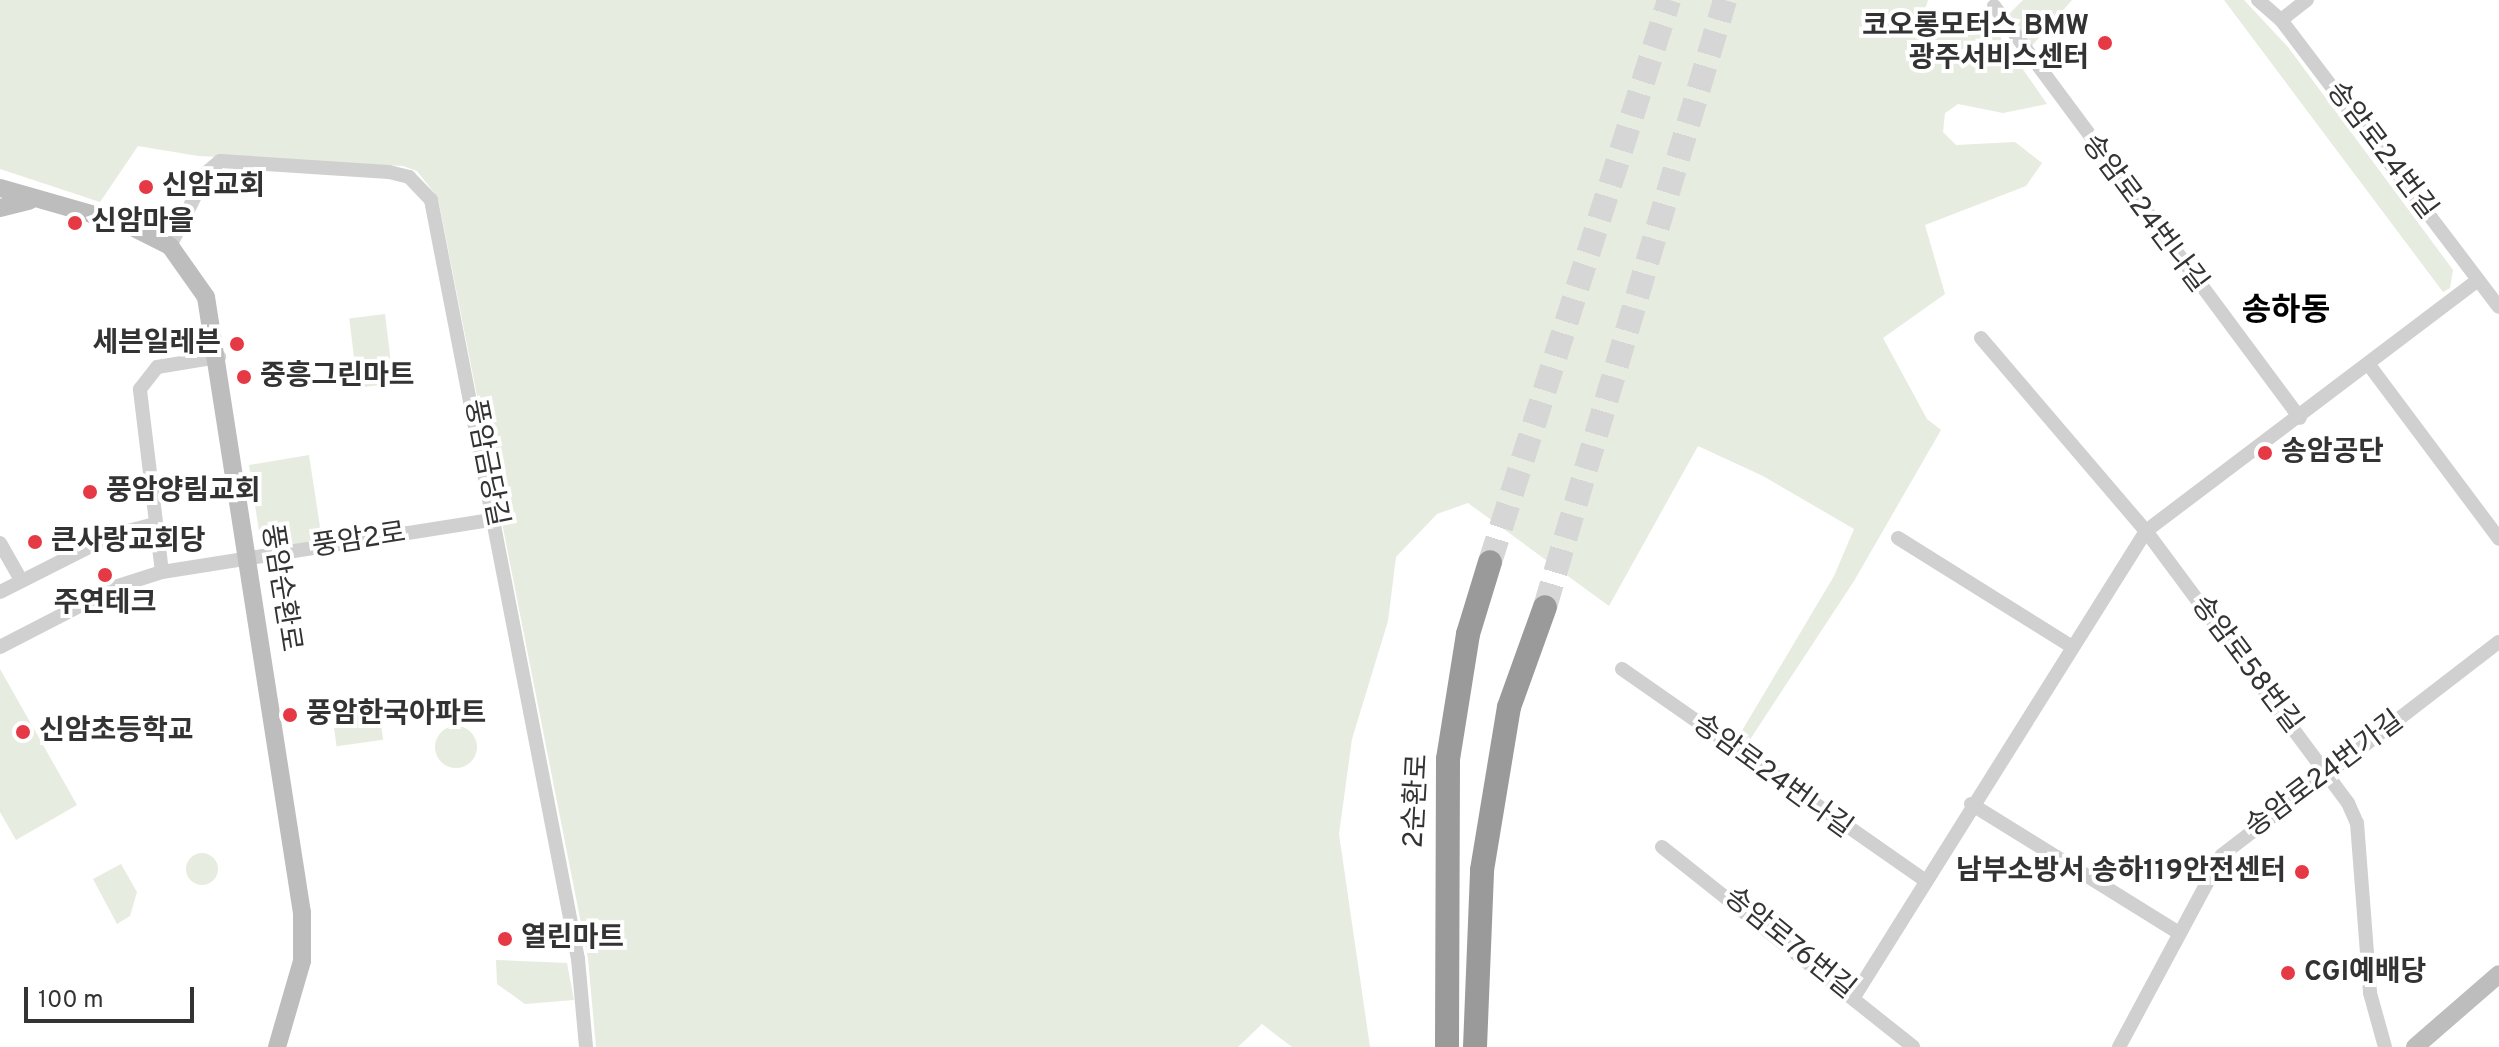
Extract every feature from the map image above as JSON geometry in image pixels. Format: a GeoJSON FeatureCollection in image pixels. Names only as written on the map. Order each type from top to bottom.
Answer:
{"type":"FeatureCollection","features":[{"type":"Feature","properties":{"kind":"highway","name":"2순환로"},"geometry":{"type":"LineString","coordinates":[[1447,1047],[1448,759],[1468,634],[1490,562]]}},
{"type":"Feature","properties":{"kind":"highway"},"geometry":{"type":"LineString","coordinates":[[1475,1047],[1482,870],[1509,707],[1545,607]]}},
{"type":"Feature","properties":{"kind":"street","name":"송암로24번길"},"geometry":{"type":"LineString","coordinates":[[2258,0],[2281,20],[2499,307]]}},
{"type":"Feature","properties":{"kind":"street"},"geometry":{"type":"LineString","coordinates":[[2281,20],[2307,0]]}},
{"type":"Feature","properties":{"kind":"street","name":"송암로24번나길"},"geometry":{"type":"LineString","coordinates":[[1994,6],[2300,418]]}},
{"type":"Feature","properties":{"kind":"street","name":"풍암금당길"},"geometry":{"type":"LineString","coordinates":[[170,246],[207,172],[220,161],[389,172],[423,187],[441,230],[496,519],[578,959],[586,1047]]}},
{"type":"Feature","properties":{"kind":"street","name":"풍암순환로"},"geometry":{"type":"LineString","coordinates":[[29,201],[0,205],[0,189],[29,201],[126,224],[170,246],[206,297],[219,357],[302,913],[302,961],[277,1047]]}},
{"type":"Feature","properties":{"kind":"street"},"geometry":{"type":"LineString","coordinates":[[1854,997],[1971,804],[2146,531],[2300,418],[2478,280]]}},
{"type":"Feature","properties":{"kind":"street","name":"송암로58번길"},"geometry":{"type":"LineString","coordinates":[[1981,338],[2146,531],[2328,775],[2357,823],[2370,993],[2385,1047]]}},
{"type":"Feature","properties":{"kind":"street"},"geometry":{"type":"LineString","coordinates":[[162,572],[140,389],[157,367],[219,357]]}},
{"type":"Feature","properties":{"kind":"street"},"geometry":{"type":"LineString","coordinates":[[2369,365],[2499,539]]}},
{"type":"Feature","properties":{"kind":"street","name":"풍암2로"},"geometry":{"type":"LineString","coordinates":[[0,647],[118,586],[162,572],[496,519]]}},
{"type":"Feature","properties":{"kind":"street"},"geometry":{"type":"LineString","coordinates":[[0,592],[113,535],[155,524]]}},
{"type":"Feature","properties":{"kind":"street"},"geometry":{"type":"LineString","coordinates":[[1898,538],[2071,646]]}},
{"type":"Feature","properties":{"kind":"street"},"geometry":{"type":"LineString","coordinates":[[0,543],[21,580]]}},
{"type":"Feature","properties":{"kind":"street","name":"송암로24번가길"},"geometry":{"type":"LineString","coordinates":[[2119,1047],[2176,931],[2222,855],[2499,642]]}},
{"type":"Feature","properties":{"kind":"street","name":"송암로24번나길"},"geometry":{"type":"LineString","coordinates":[[1622,669],[1925,880]]}},
{"type":"Feature","properties":{"kind":"street"},"geometry":{"type":"LineString","coordinates":[[1971,804],[2176,931]]}},
{"type":"Feature","properties":{"kind":"street","name":"송암로76번길"},"geometry":{"type":"LineString","coordinates":[[1662,847],[1913,1047]]}},
{"type":"Feature","properties":{"kind":"street"},"geometry":{"type":"LineString","coordinates":[[2415,1047],[2499,974]]}},
{"type":"Feature","properties":{"kind":"shaded area"},"geometry":{"type":"Polygon","coordinates":[[[0,0],[1928,0],[1924,12],[1939,26],[1995,29],[2047,104],[2003,113],[1958,104],[1945,113],[1943,132],[1956,145],[2015,142],[2042,163],[2026,186],[1925,225],[1945,294],[1883,338],[1927,419],[1941,430],[1854,581],[1749,741],[1740,734],[1834,576],[1854,529],[1763,476],[1698,446],[1609,606],[1468,503],[1437,514],[1396,557],[1388,621],[1352,739],[1339,834],[1370,1047],[1292,1047],[1262,1024],[1238,1047],[596,1047],[588,959],[438,198],[417,171],[403,166],[198,156],[138,146],[100,202],[0,169],[0,0]]]}},
{"type":"Feature","properties":{"kind":"shaded area"},"geometry":{"type":"Polygon","coordinates":[[[2023,0],[2072,0],[2031,47],[2009,14],[2023,0]]]}},
{"type":"Feature","properties":{"kind":"shaded area"},"geometry":{"type":"Polygon","coordinates":[[[2224,0],[2244,0],[2288,47],[2453,270],[2450,288],[2443,292],[2224,0]]]}},
{"type":"Feature","properties":{"kind":"shaded area"},"geometry":{"type":"Polygon","coordinates":[[[385,314],[394,383],[358,388],[349,318],[385,314]]]}},
{"type":"Feature","properties":{"kind":"shaded area"},"geometry":{"type":"Polygon","coordinates":[[[309,455],[322,540],[272,548],[260,538],[249,465],[309,455]]]}},
{"type":"Feature","properties":{"kind":"shaded area","name":"신암초등학교"},"geometry":{"type":"Polygon","coordinates":[[[0,669],[77,805],[16,840],[0,812],[0,669]]]}},
{"type":"Feature","properties":{"kind":"shaded area"},"geometry":{"type":"Polygon","coordinates":[[[378,703],[383,740],[337,746],[331,710],[378,703]]]}},
{"type":"Feature","properties":{"kind":"shaded area"},"geometry":{"type":"Polygon","coordinates":[[[456,726],[471,732],[477,747],[471,762],[456,768],[441,762],[435,747],[441,732],[456,726]]]}},
{"type":"Feature","properties":{"kind":"shaded area"},"geometry":{"type":"Polygon","coordinates":[[[202,853],[213,858],[218,869],[213,880],[202,885],[191,880],[186,869],[191,858],[202,853]]]}},
{"type":"Feature","properties":{"kind":"shaded area"},"geometry":{"type":"Polygon","coordinates":[[[121,864],[137,892],[130,916],[117,924],[93,879],[121,864]]]}},
{"type":"Feature","properties":{"kind":"shaded area"},"geometry":{"type":"Polygon","coordinates":[[[496,960],[567,963],[574,1000],[525,1004],[497,984],[496,960]]]}},
{"type":"Feature","properties":{"kind":"tunnel"},"geometry":{"type":"LineString","coordinates":[[1490,562],[1669,0]]}},
{"type":"Feature","properties":{"kind":"tunnel"},"geometry":{"type":"LineString","coordinates":[[1545,607],[1725,0]]}},
{"type":"Feature","properties":{"kind":"place","name":"코오롱모터스 BMW 광주서비스센터"},"geometry":{"type":"Point","coordinates":[2105,43]}},
{"type":"Feature","properties":{"kind":"place","name":"신암교회"},"geometry":{"type":"Point","coordinates":[146,187]}},
{"type":"Feature","properties":{"kind":"place","name":"신암마을"},"geometry":{"type":"Point","coordinates":[75,223]}},
{"type":"Feature","properties":{"kind":"place","name":"세븐일레븐"},"geometry":{"type":"Point","coordinates":[237,344]}},
{"type":"Feature","properties":{"kind":"place","name":"중흥그린마트"},"geometry":{"type":"Point","coordinates":[244,377]}},
{"type":"Feature","properties":{"kind":"place","name":"송암공단"},"geometry":{"type":"Point","coordinates":[2265,453]}},
{"type":"Feature","properties":{"kind":"place","name":"풍암양림교회"},"geometry":{"type":"Point","coordinates":[90,492]}},
{"type":"Feature","properties":{"kind":"place","name":"큰사랑교회당"},"geometry":{"type":"Point","coordinates":[35,542]}},
{"type":"Feature","properties":{"kind":"place","name":"주연테크"},"geometry":{"type":"Point","coordinates":[105,575]}},
{"type":"Feature","properties":{"kind":"place","name":"풍암한국아파트"},"geometry":{"type":"Point","coordinates":[290,715]}},
{"type":"Feature","properties":{"kind":"place","name":"신암초등학교"},"geometry":{"type":"Point","coordinates":[23,732]}},
{"type":"Feature","properties":{"kind":"place","name":"남부소방서 송하119안전센터"},"geometry":{"type":"Point","coordinates":[2302,872]}},
{"type":"Feature","properties":{"kind":"place","name":"열린마트"},"geometry":{"type":"Point","coordinates":[505,939]}},
{"type":"Feature","properties":{"kind":"place","name":"CGI예배당"},"geometry":{"type":"Point","coordinates":[2288,973]}},
{"type":"Feature","properties":{"kind":"district","name":"송하동"},"geometry":{"type":"Point","coordinates":[2286,312]}}]}
